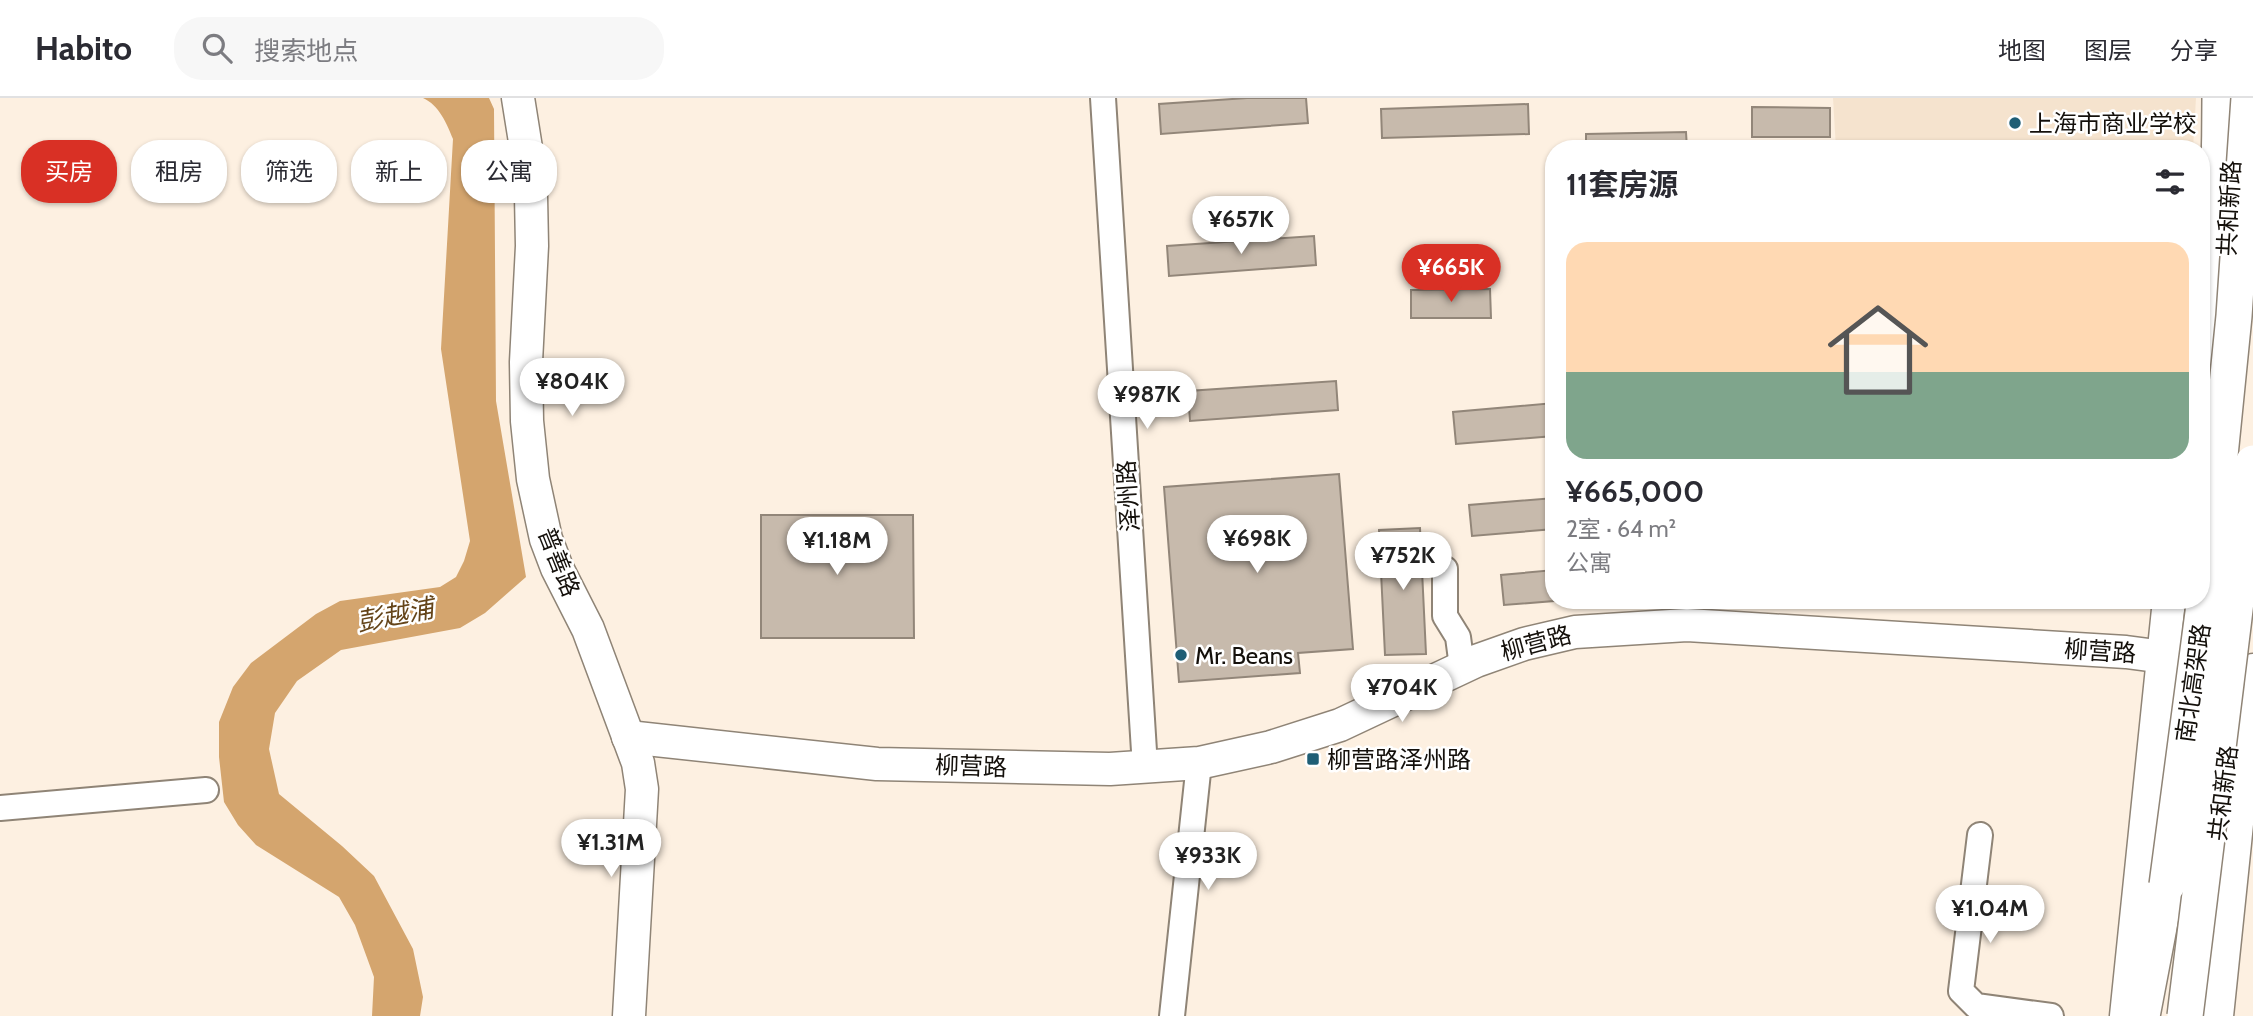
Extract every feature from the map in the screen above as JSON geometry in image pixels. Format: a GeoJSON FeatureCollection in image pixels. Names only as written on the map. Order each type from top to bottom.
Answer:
{"type":"FeatureCollection","features":[{"type":"Feature","properties":{"kind":"highway"},"geometry":{"type":"LineString","coordinates":[[2210,349],[2220,166],[2220,98]]}},
{"type":"Feature","properties":{"kind":"highway","name":"南北高架路"},"geometry":{"type":"LineString","coordinates":[[2210,555],[2234,316],[2249,98]]}},
{"type":"Feature","properties":{"kind":"highway","name":"南北高架路"},"geometry":{"type":"LineString","coordinates":[[2185,1016],[2253,463]]}},
{"type":"Feature","properties":{"kind":"highway"},"geometry":{"type":"LineString","coordinates":[[2180,788],[2177,711],[2183,609]]}},
{"type":"Feature","properties":{"kind":"highway","name":"南北高架路"},"geometry":{"type":"LineString","coordinates":[[2151,1016],[2204,609]]}},
{"type":"Feature","properties":{"kind":"highway"},"geometry":{"type":"LineString","coordinates":[[2142,1016],[2166,885]]}},
{"type":"Feature","properties":{"kind":"main road","name":"普善路"},"geometry":{"type":"LineString","coordinates":[[518,98],[531,196],[532,246],[526,362],[527,421],[533,479],[546,539],[557,568],[588,629],[618,714],[655,765],[659,789],[660,824],[646,1016]]}},
{"type":"Feature","properties":{"kind":"main road","name":"普善路"},"geometry":{"type":"LineString","coordinates":[[537,98],[545,146],[549,196],[545,388],[553,476],[573,559],[602,622],[633,711],[637,737],[642,789],[629,1016]]}},
{"type":"Feature","properties":{"kind":"main road","name":"共和新路"},"geometry":{"type":"LineString","coordinates":[[2210,148],[2214,98]]}},
{"type":"Feature","properties":{"kind":"main road","name":"共和新路"},"geometry":{"type":"LineString","coordinates":[[2210,437],[2228,236],[2234,115],[2231,98]]}},
{"type":"Feature","properties":{"kind":"main road","name":"共和新路"},"geometry":{"type":"LineString","coordinates":[[2217,1016],[2249,674],[2253,570]]}},
{"type":"Feature","properties":{"kind":"main road"},"geometry":{"type":"LineString","coordinates":[[2142,1016],[2175,660],[2170,609]]}},
{"type":"Feature","properties":{"kind":"main road"},"geometry":{"type":"LineString","coordinates":[[2126,1016],[2175,660],[2192,609]]}},
{"type":"Feature","properties":{"kind":"main road","name":"柳营路"},"geometry":{"type":"LineString","coordinates":[[637,737],[877,764],[1088,769],[1199,763],[1271,747],[1340,725],[1462,667],[1524,644],[1575,632],[1686,625],[2126,652],[2249,674]]}},
{"type":"Feature","properties":{"kind":"main road","name":"共和新路"},"geometry":{"type":"LineString","coordinates":[[2196,1016],[2249,674]]}},
{"type":"Feature","properties":{"kind":"street","name":"泽州路"},"geometry":{"type":"LineString","coordinates":[[1103,98],[1145,768]]}},
{"type":"Feature","properties":{"kind":"street"},"geometry":{"type":"LineString","coordinates":[[1445,569],[1445,616],[1458,637],[1462,667]]}},
{"type":"Feature","properties":{"kind":"street"},"geometry":{"type":"LineString","coordinates":[[1172,1016],[1199,763]]}},
{"type":"Feature","properties":{"kind":"street"},"geometry":{"type":"LineString","coordinates":[[0,808],[206,790]]}},
{"type":"Feature","properties":{"kind":"street"},"geometry":{"type":"LineString","coordinates":[[1980,835],[1961,991],[1976,1006],[2052,1016]]}},
{"type":"Feature","properties":{"kind":"shaded area","name":"上海市商业学校"},"geometry":{"type":"Polygon","coordinates":[[[1833,98],[2196,98],[2194,140],[1835,140],[1833,98]]]}},
{"type":"Feature","properties":{"kind":"water","name":"彭越浦"},"geometry":{"type":"Polygon","coordinates":[[[423,98],[489,98],[494,109],[494,140],[461,140],[461,203],[495,203],[496,401],[526,577],[485,613],[460,628],[341,650],[297,681],[275,713],[269,749],[279,794],[374,876],[413,949],[423,997],[420,1016],[372,1016],[374,977],[355,925],[339,897],[256,845],[238,825],[224,802],[219,757],[219,722],[233,687],[251,663],[316,614],[340,601],[440,587],[456,577],[464,561],[470,541],[441,349],[453,139],[445,121],[429,101],[423,98]]]}},
{"type":"Feature","properties":{"kind":"building"},"geometry":{"type":"Polygon","coordinates":[[[1247,98],[1306,98],[1308,123],[1161,134],[1159,104],[1247,98]]]}},
{"type":"Feature","properties":{"kind":"building"},"geometry":{"type":"Polygon","coordinates":[[[1528,104],[1529,134],[1382,138],[1381,109],[1528,104]]]}},
{"type":"Feature","properties":{"kind":"building"},"geometry":{"type":"Polygon","coordinates":[[[1752,107],[1830,108],[1830,137],[1752,137],[1752,107]]]}},
{"type":"Feature","properties":{"kind":"building"},"geometry":{"type":"Polygon","coordinates":[[[1686,132],[1686,140],[1586,140],[1586,134],[1686,132]]]}},
{"type":"Feature","properties":{"kind":"building"},"geometry":{"type":"Polygon","coordinates":[[[1314,236],[1316,265],[1169,276],[1167,246],[1314,236]]]}},
{"type":"Feature","properties":{"kind":"building"},"geometry":{"type":"Polygon","coordinates":[[[1490,289],[1491,318],[1411,318],[1411,290],[1490,289]]]}},
{"type":"Feature","properties":{"kind":"building"},"geometry":{"type":"Polygon","coordinates":[[[1336,381],[1338,410],[1190,421],[1188,391],[1336,381]]]}},
{"type":"Feature","properties":{"kind":"building"},"geometry":{"type":"Polygon","coordinates":[[[1545,404],[1545,437],[1456,444],[1453,412],[1545,404]]]}},
{"type":"Feature","properties":{"kind":"building"},"geometry":{"type":"Polygon","coordinates":[[[1339,474],[1353,649],[1298,653],[1300,673],[1179,682],[1164,487],[1339,474]]]}},
{"type":"Feature","properties":{"kind":"building"},"geometry":{"type":"Polygon","coordinates":[[[1545,499],[1545,530],[1472,536],[1469,505],[1545,499]]]}},
{"type":"Feature","properties":{"kind":"building"},"geometry":{"type":"Polygon","coordinates":[[[761,515],[913,515],[914,638],[761,638],[761,515]]]}},
{"type":"Feature","properties":{"kind":"building"},"geometry":{"type":"Polygon","coordinates":[[[1420,528],[1426,654],[1385,655],[1379,530],[1420,528]]]}},
{"type":"Feature","properties":{"kind":"building"},"geometry":{"type":"Polygon","coordinates":[[[1545,571],[1545,602],[1504,605],[1501,575],[1545,571]]]}},
{"type":"Feature","properties":{"kind":"place","name":"上海市商业学校"},"geometry":{"type":"Point","coordinates":[2015,123]}},
{"type":"Feature","properties":{"kind":"place","name":"Mr. Beans"},"geometry":{"type":"Point","coordinates":[1181,655]}},
{"type":"Feature","properties":{"kind":"place","name":"柳营路泽州路"},"geometry":{"type":"Point","coordinates":[1313,759]}}]}
